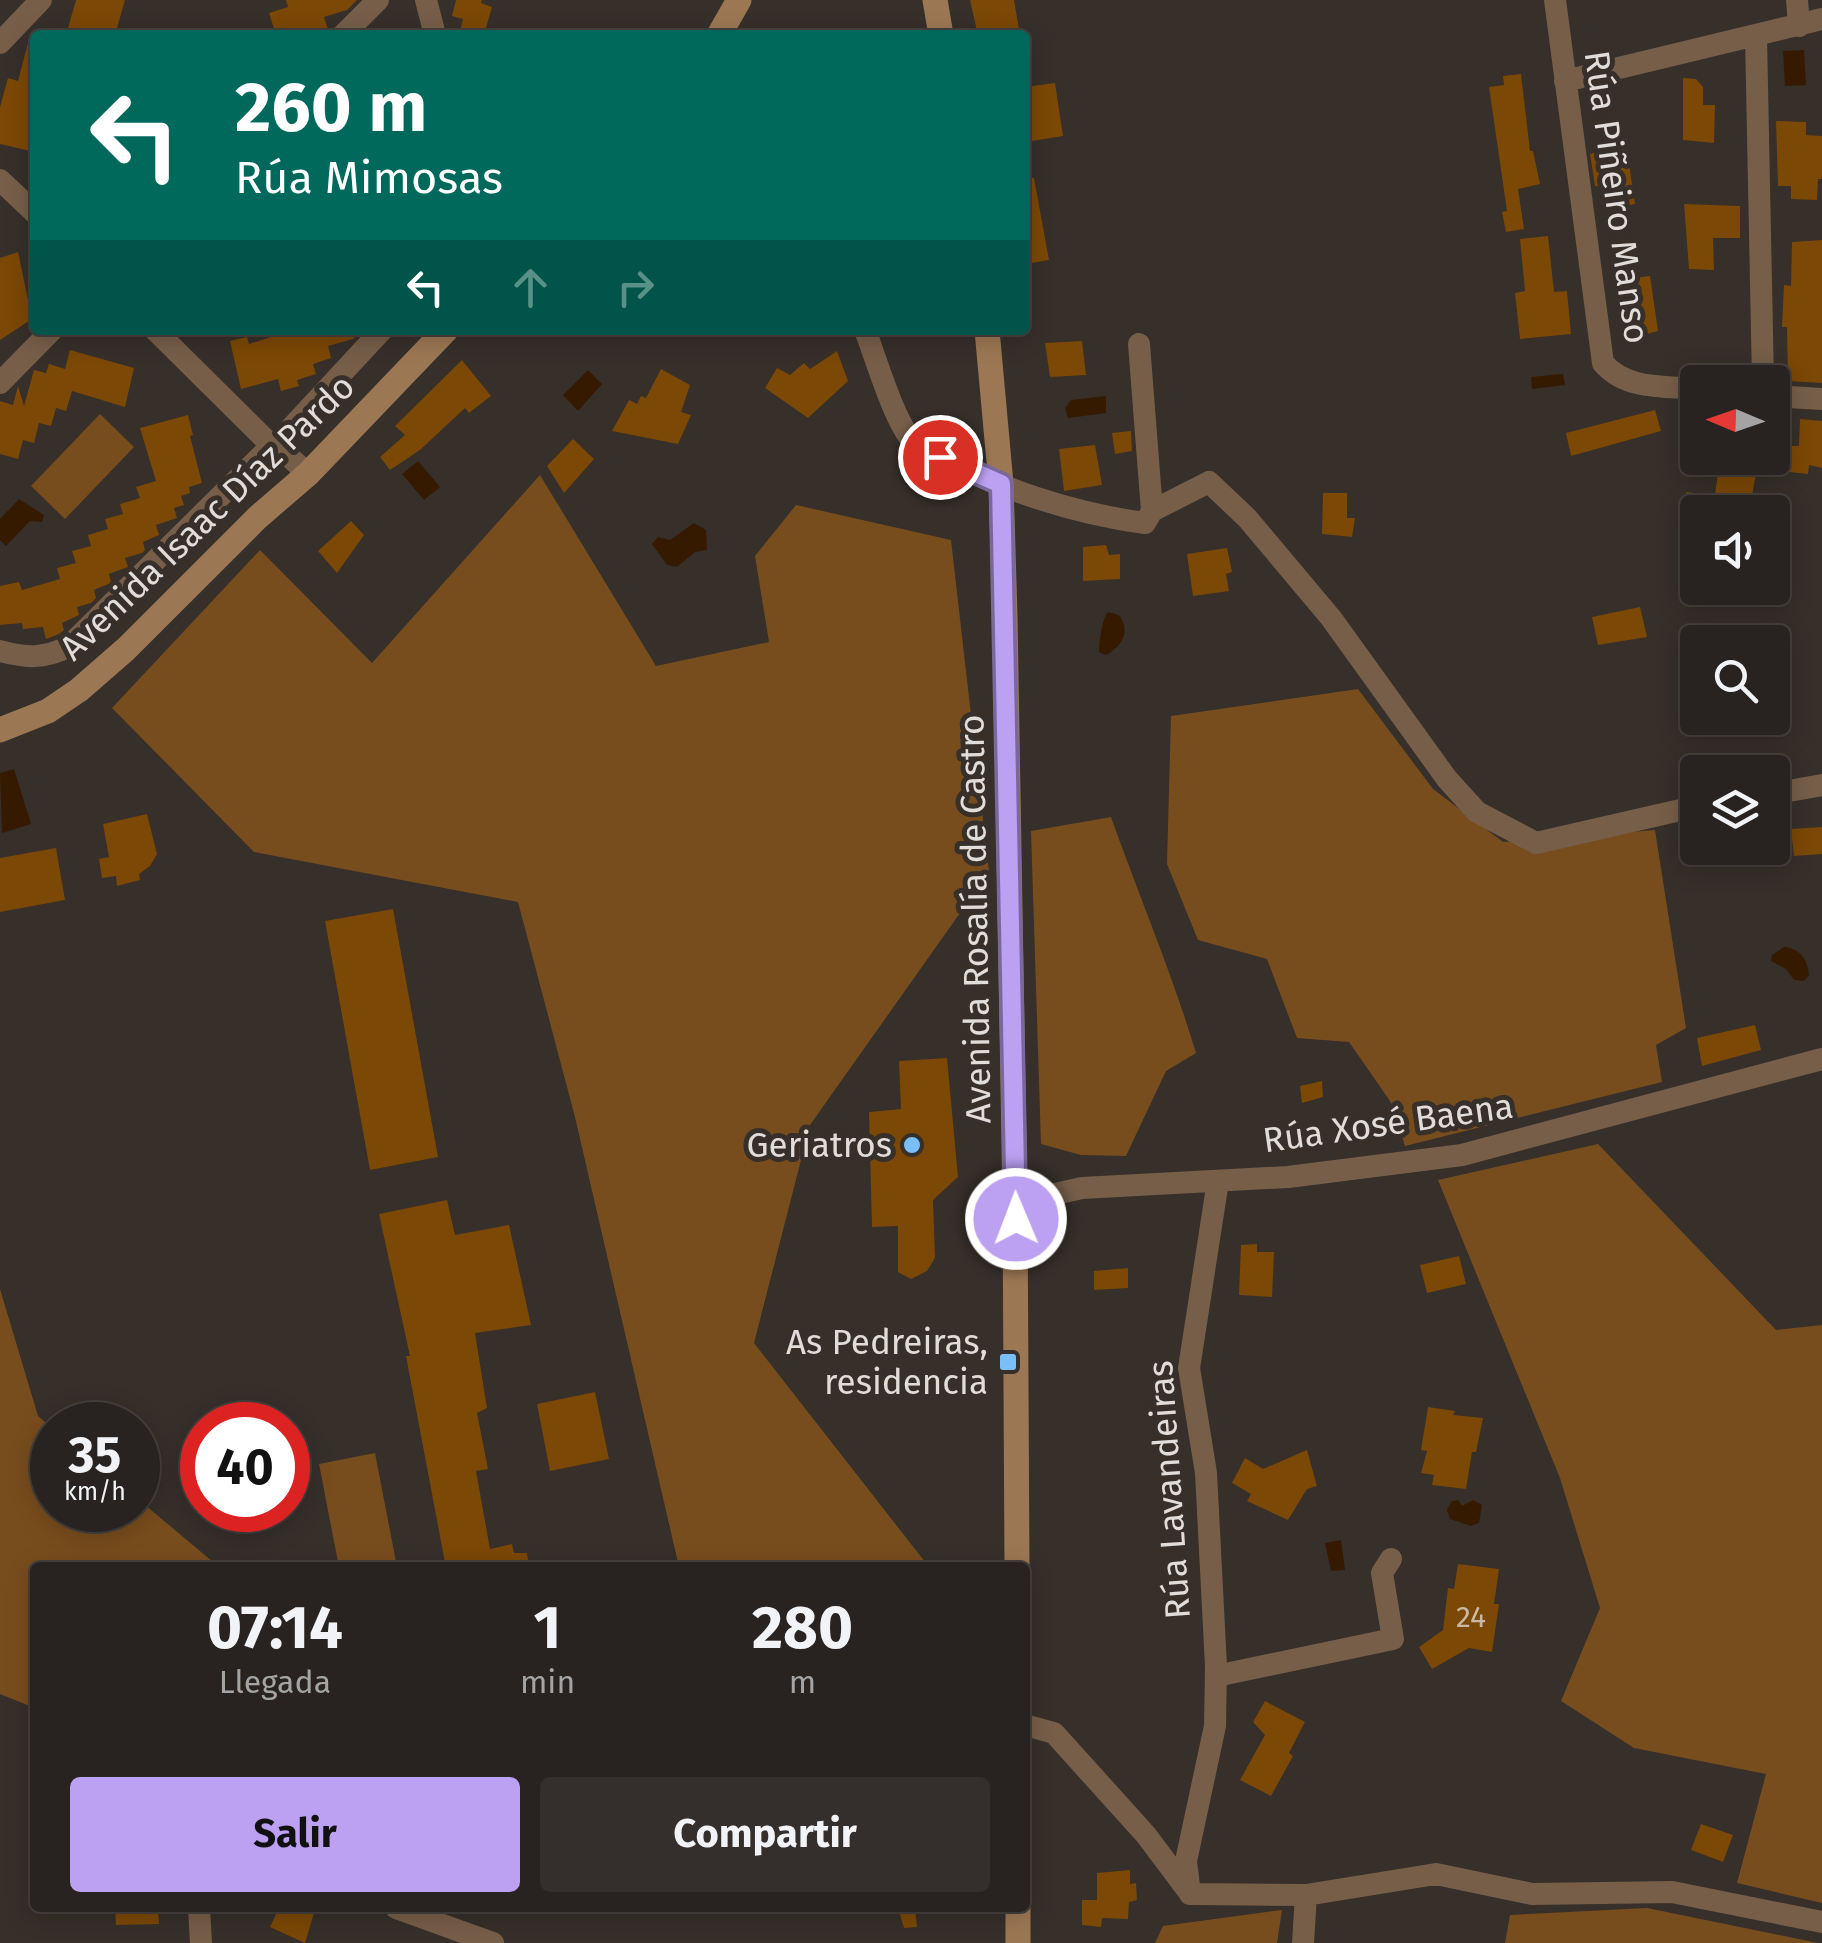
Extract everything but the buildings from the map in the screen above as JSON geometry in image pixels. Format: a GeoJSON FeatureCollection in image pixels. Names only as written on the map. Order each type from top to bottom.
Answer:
{"type":"FeatureCollection","features":[{"type":"Feature","properties":{"kind":"street"},"geometry":{"type":"LineString","coordinates":[[0,43],[40,0]]}},
{"type":"Feature","properties":{"kind":"street"},"geometry":{"type":"LineString","coordinates":[[348,30],[378,0]]}},
{"type":"Feature","properties":{"kind":"street"},"geometry":{"type":"LineString","coordinates":[[426,0],[435,30]]}},
{"type":"Feature","properties":{"kind":"street"},"geometry":{"type":"LineString","coordinates":[[721,30],[739,0]]}},
{"type":"Feature","properties":{"kind":"street"},"geometry":{"type":"LineString","coordinates":[[935,0],[940,30]]}},
{"type":"Feature","properties":{"kind":"street","name":"Rúa Piñeiro Manso"},"geometry":{"type":"LineString","coordinates":[[1555,0],[1603,363],[1616,378],[1680,387]]}},
{"type":"Feature","properties":{"kind":"street"},"geometry":{"type":"LineString","coordinates":[[1565,81],[1811,22],[1797,0]]}},
{"type":"Feature","properties":{"kind":"street"},"geometry":{"type":"LineString","coordinates":[[1756,36],[1763,365]]}},
{"type":"Feature","properties":{"kind":"street"},"geometry":{"type":"LineString","coordinates":[[0,180],[30,208]]}},
{"type":"Feature","properties":{"kind":"street"},"geometry":{"type":"LineString","coordinates":[[0,383],[47,335]]}},
{"type":"Feature","properties":{"kind":"street"},"geometry":{"type":"LineString","coordinates":[[160,335],[274,447],[308,474]]}},
{"type":"Feature","properties":{"kind":"street"},"geometry":{"type":"LineString","coordinates":[[0,651],[24,658],[47,658],[68,648],[274,447],[377,335]]}},
{"type":"Feature","properties":{"kind":"street","name":"Avenida Isaac Díaz Pardo"},"geometry":{"type":"LineString","coordinates":[[0,730],[48,711],[126,650],[257,518],[308,474],[441,335]]}},
{"type":"Feature","properties":{"kind":"street"},"geometry":{"type":"LineString","coordinates":[[867,335],[900,420],[914,444],[966,471],[1121,520],[1145,523],[1152,511],[1209,482],[1247,518],[1331,618],[1447,779],[1477,812],[1506,830],[1536,843],[1680,810]]}},
{"type":"Feature","properties":{"kind":"street","name":"Avenida Rosalía de Castro"},"geometry":{"type":"LineString","coordinates":[[988,335],[1001,484],[1015,1203],[1016,1562]]}},
{"type":"Feature","properties":{"kind":"street"},"geometry":{"type":"LineString","coordinates":[[1138,344],[1152,511]]}},
{"type":"Feature","properties":{"kind":"street"},"geometry":{"type":"LineString","coordinates":[[1790,397],[1822,399]]}},
{"type":"Feature","properties":{"kind":"street"},"geometry":{"type":"LineString","coordinates":[[1790,791],[1822,785]]}},
{"type":"Feature","properties":{"kind":"street","name":"Rúa Xosé Baena"},"geometry":{"type":"LineString","coordinates":[[1015,1203],[1082,1188],[1180,1180],[1218,1182],[1462,1156],[1822,1059]]}},
{"type":"Feature","properties":{"kind":"street","name":"Rúa Lavandeiras"},"geometry":{"type":"LineString","coordinates":[[1190,1894],[1186,1861],[1215,1726],[1216,1676],[1206,1472],[1189,1368],[1218,1182]]}},
{"type":"Feature","properties":{"kind":"street"},"geometry":{"type":"LineString","coordinates":[[1216,1676],[1394,1640],[1382,1573],[1391,1559]]}},
{"type":"Feature","properties":{"kind":"street"},"geometry":{"type":"LineString","coordinates":[[1030,1727],[1054,1733],[1146,1835],[1190,1894],[1306,1895],[1436,1874],[1532,1894],[1672,1892],[1822,1922]]}},
{"type":"Feature","properties":{"kind":"street"},"geometry":{"type":"LineString","coordinates":[[1302,1943],[1306,1895]]}},
{"type":"Feature","properties":{"kind":"street"},"geometry":{"type":"LineString","coordinates":[[199,1912],[201,1943]]}},
{"type":"Feature","properties":{"kind":"street"},"geometry":{"type":"LineString","coordinates":[[407,1912],[492,1943]]}},
{"type":"Feature","properties":{"kind":"street"},"geometry":{"type":"LineString","coordinates":[[1018,1912],[1018,1943]]}},
{"type":"Feature","properties":{"kind":"shaded area"},"geometry":{"type":"Polygon","coordinates":[[[1804,50],[1806,85],[1785,86],[1783,51],[1804,50]]]}},
{"type":"Feature","properties":{"kind":"shaded area"},"geometry":{"type":"Polygon","coordinates":[[[588,370],[602,384],[578,411],[563,395],[588,370]]]}},
{"type":"Feature","properties":{"kind":"shaded area"},"geometry":{"type":"Polygon","coordinates":[[[1563,374],[1565,385],[1532,389],[1531,377],[1563,374]]]}},
{"type":"Feature","properties":{"kind":"shaded area"},"geometry":{"type":"Polygon","coordinates":[[[1106,396],[1106,413],[1068,418],[1065,408],[1071,400],[1106,396]]]}},
{"type":"Feature","properties":{"kind":"shaded area"},"geometry":{"type":"Polygon","coordinates":[[[100,414],[134,447],[65,519],[31,486],[100,414]]]}},
{"type":"Feature","properties":{"kind":"shaded area"},"geometry":{"type":"Polygon","coordinates":[[[418,461],[440,487],[424,500],[402,474],[418,461]]]}},
{"type":"Feature","properties":{"kind":"shaded area"},"geometry":{"type":"Polygon","coordinates":[[[540,475],[656,666],[769,642],[755,556],[796,505],[951,540],[989,872],[810,1125],[754,1343],[925,1562],[678,1562],[575,1117],[518,902],[254,852],[112,708],[260,550],[372,663],[540,475]]]}},
{"type":"Feature","properties":{"kind":"shaded area"},"geometry":{"type":"Polygon","coordinates":[[[19,499],[44,515],[42,522],[30,521],[6,546],[0,540],[0,519],[19,499]]]}},
{"type":"Feature","properties":{"kind":"shaded area"},"geometry":{"type":"Polygon","coordinates":[[[694,523],[706,530],[707,550],[695,552],[677,567],[667,565],[652,544],[658,537],[670,540],[694,523]]]}},
{"type":"Feature","properties":{"kind":"shaded area"},"geometry":{"type":"Polygon","coordinates":[[[1108,612],[1119,615],[1124,632],[1120,643],[1106,655],[1099,648],[1108,612]]]}},
{"type":"Feature","properties":{"kind":"shaded area"},"geometry":{"type":"Polygon","coordinates":[[[1358,689],[1433,789],[1503,842],[1655,830],[1686,1028],[1656,1045],[1662,1082],[1405,1146],[1390,1101],[1349,1042],[1297,1038],[1267,959],[1198,940],[1167,864],[1171,716],[1358,689]]]}},
{"type":"Feature","properties":{"kind":"shaded area"},"geometry":{"type":"Polygon","coordinates":[[[14,769],[31,824],[2,833],[0,773],[14,769]]]}},
{"type":"Feature","properties":{"kind":"shaded area"},"geometry":{"type":"Polygon","coordinates":[[[1111,817],[1196,1053],[1166,1071],[1126,1156],[1081,1155],[1041,1144],[1031,831],[1111,817]]]}},
{"type":"Feature","properties":{"kind":"shaded area"},"geometry":{"type":"Polygon","coordinates":[[[1784,947],[1799,952],[1805,960],[1809,975],[1804,981],[1794,980],[1786,969],[1771,961],[1772,955],[1784,947]]]}},
{"type":"Feature","properties":{"kind":"shaded area"},"geometry":{"type":"Polygon","coordinates":[[[1598,1144],[1776,1330],[1822,1325],[1822,1903],[1737,1883],[1766,1774],[1634,1748],[1561,1701],[1600,1608],[1560,1478],[1438,1180],[1598,1144]]]}},
{"type":"Feature","properties":{"kind":"shaded area"},"geometry":{"type":"Polygon","coordinates":[[[0,1289],[34,1402],[30,1402],[30,1532],[160,1532],[160,1517],[213,1562],[30,1562],[30,1706],[0,1694],[0,1289]]]}},
{"type":"Feature","properties":{"kind":"shaded area"},"geometry":{"type":"Polygon","coordinates":[[[375,1453],[396,1562],[338,1562],[319,1464],[375,1453]]]}},
{"type":"Feature","properties":{"kind":"shaded area"},"geometry":{"type":"Polygon","coordinates":[[[1458,1500],[1462,1506],[1473,1500],[1482,1505],[1479,1523],[1471,1526],[1450,1519],[1447,1510],[1452,1501],[1458,1500]]]}},
{"type":"Feature","properties":{"kind":"shaded area"},"geometry":{"type":"Polygon","coordinates":[[[1341,1540],[1345,1570],[1331,1571],[1325,1543],[1341,1540]]]}},
{"type":"Feature","properties":{"kind":"shaded area"},"geometry":{"type":"Polygon","coordinates":[[[1647,1908],[1818,1943],[1505,1943],[1510,1915],[1647,1908]]]}},
{"type":"Feature","properties":{"kind":"shaded area"},"geometry":{"type":"Polygon","coordinates":[[[1282,1910],[1277,1943],[1155,1943],[1163,1926],[1282,1910]]]}},
{"type":"Feature","properties":{"kind":"place","name":"Geriatros"},"geometry":{"type":"Point","coordinates":[912,1145]}},
{"type":"Feature","properties":{"kind":"place","name":"As Pedreiras, residencia"},"geometry":{"type":"Point","coordinates":[1008,1362]}},
{"type":"Feature","properties":{"kind":"route"},"geometry":{"type":"LineString","coordinates":[[940,457],[1001,484],[1016,1219]]}}]}
